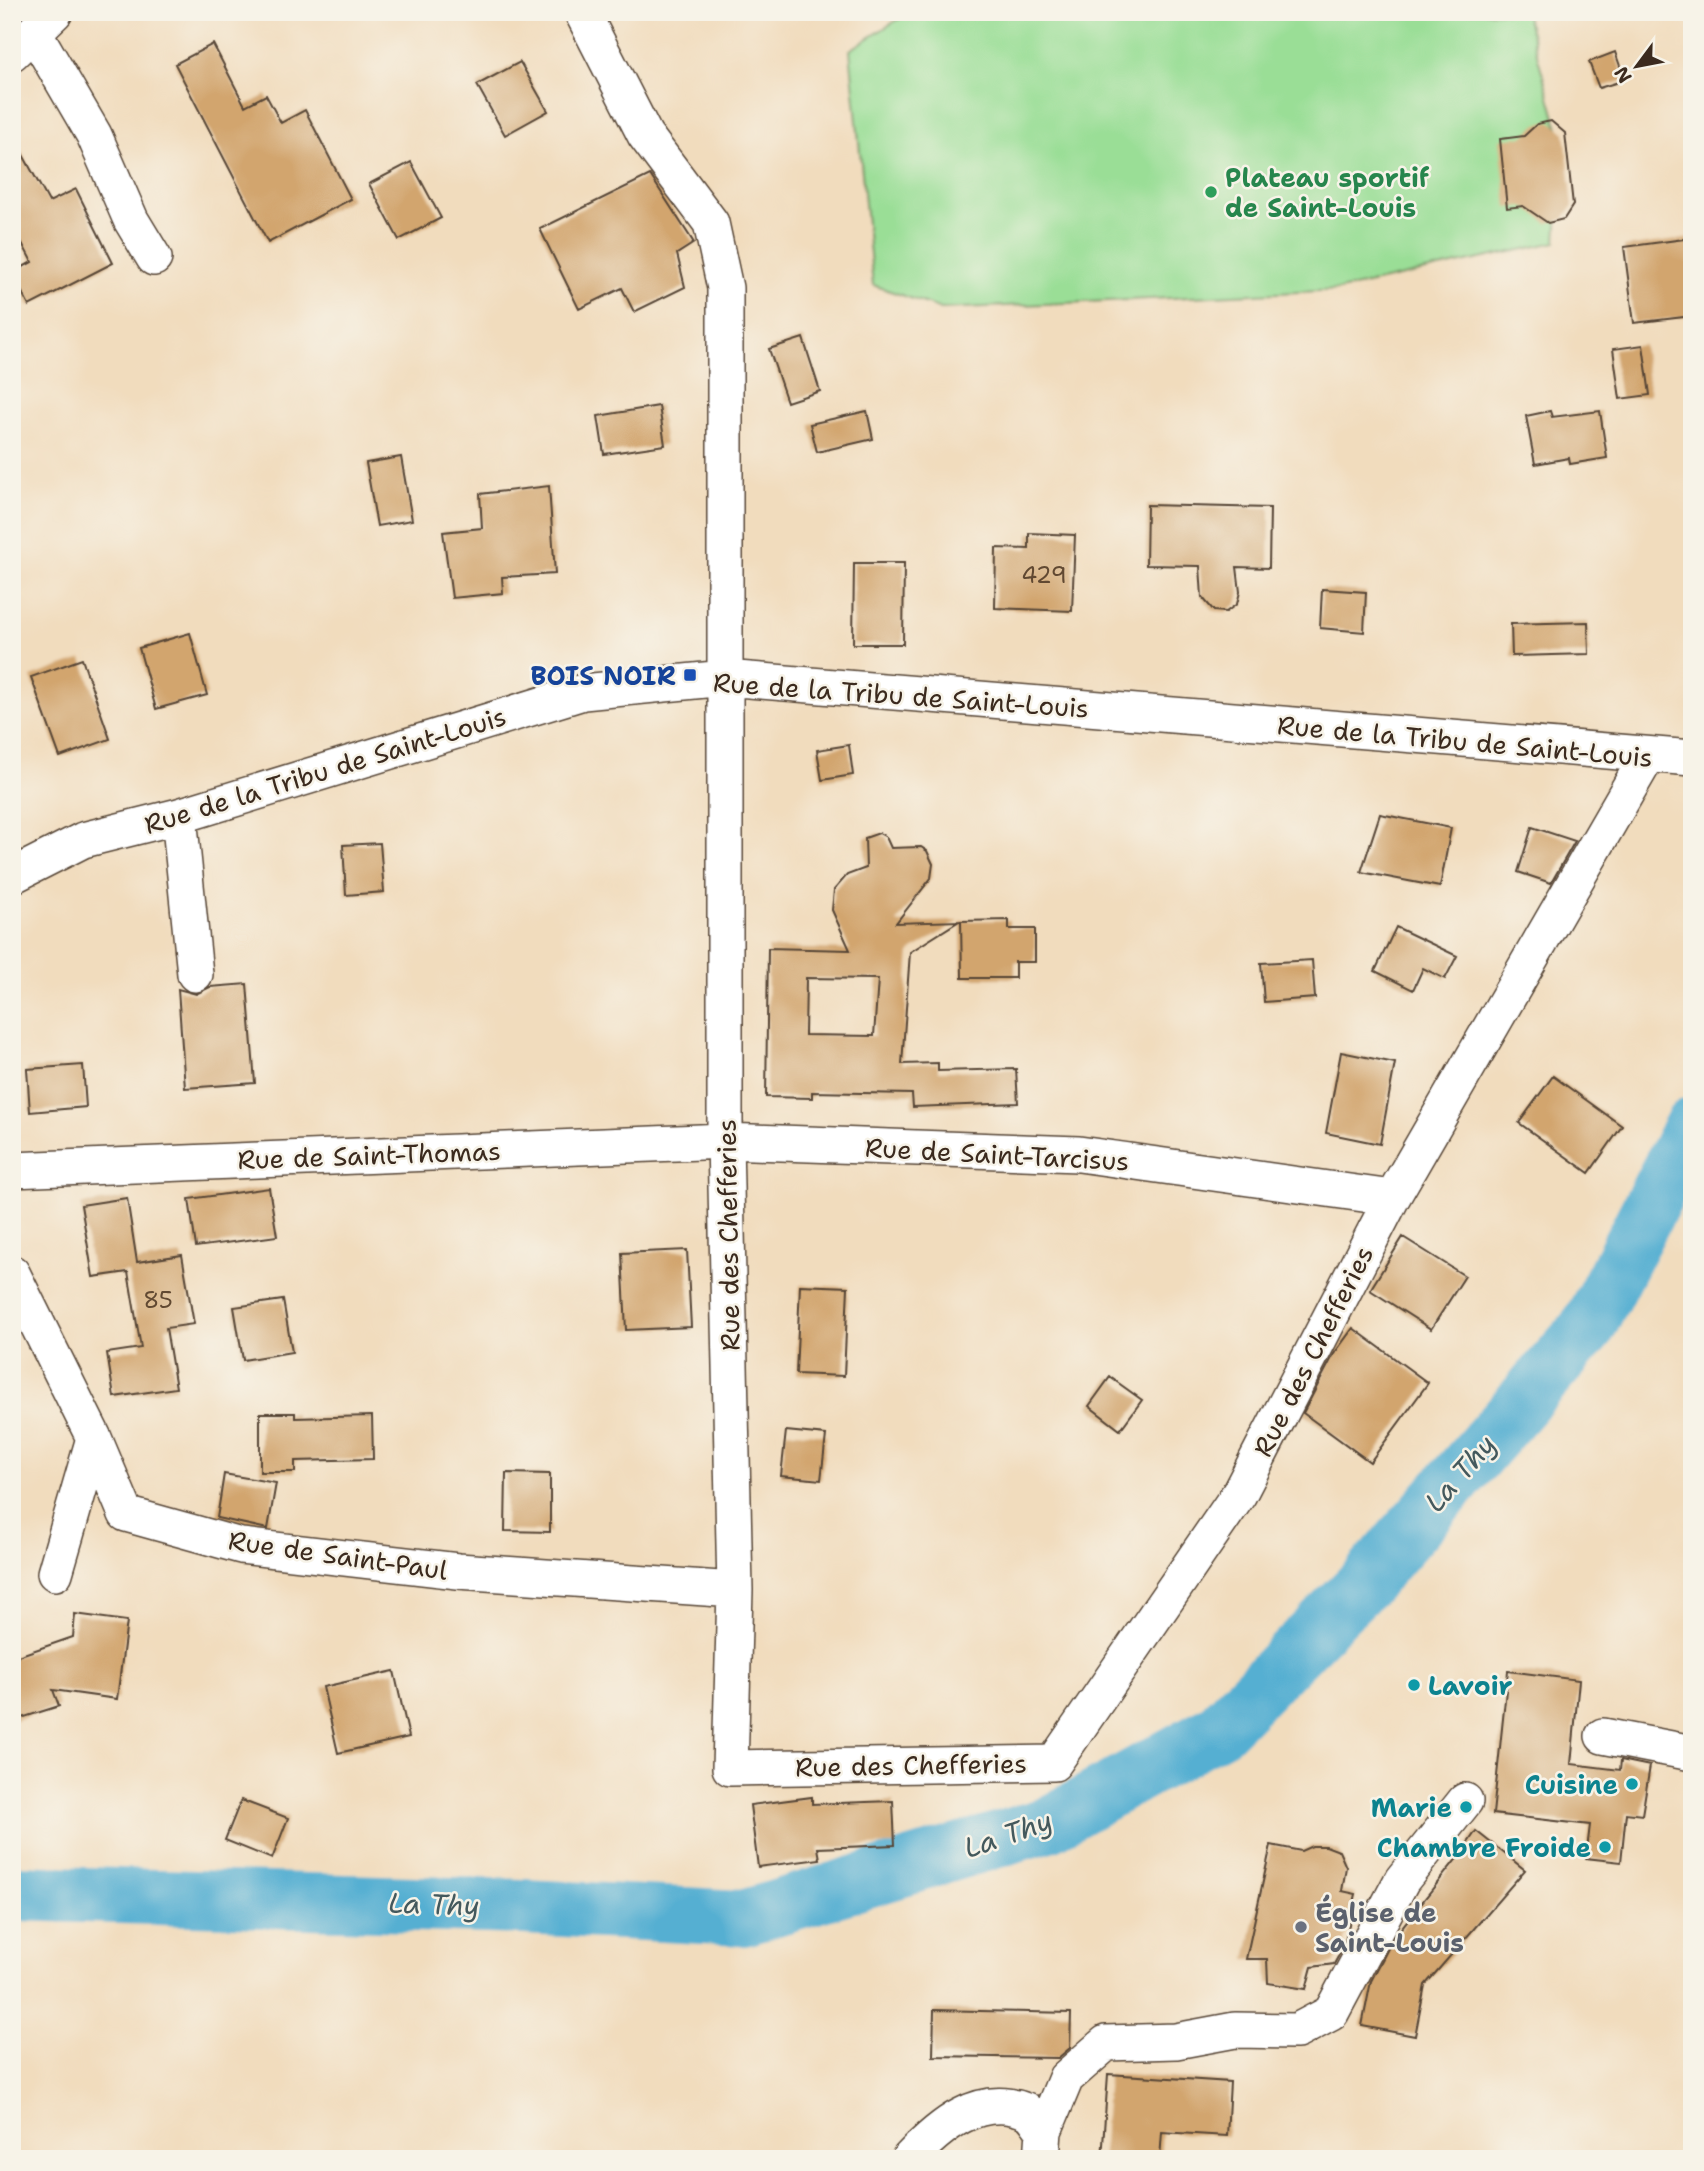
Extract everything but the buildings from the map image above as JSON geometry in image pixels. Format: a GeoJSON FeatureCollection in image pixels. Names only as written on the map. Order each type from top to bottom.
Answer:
{"type":"FeatureCollection","features":[{"type":"Feature","properties":{"kind":"street","name":"Rue des Chefferies"},"geometry":{"type":"LineString","coordinates":[[582,12],[645,135],[710,223],[725,288],[725,1141],[735,1590],[730,1768],[1054,1763],[1239,1493],[1392,1198],[1647,757]]}},
{"type":"Feature","properties":{"kind":"street"},"geometry":{"type":"LineString","coordinates":[[34,32],[94,135],[131,220],[154,258]]}},
{"type":"Feature","properties":{"kind":"street","name":"Rue de la Tribu de Saint-Louis"},"geometry":{"type":"LineString","coordinates":[[12,876],[82,840],[179,816],[583,692],[725,678],[1647,757],[1692,758]]}},
{"type":"Feature","properties":{"kind":"street"},"geometry":{"type":"LineString","coordinates":[[179,816],[195,974]]}},
{"type":"Feature","properties":{"kind":"street","name":"Rue de Saint-Thomas"},"geometry":{"type":"LineString","coordinates":[[12,1170],[725,1141]]}},
{"type":"Feature","properties":{"kind":"street","name":"Rue de Saint-Tarcisus"},"geometry":{"type":"LineString","coordinates":[[725,1141],[1079,1154],[1392,1198]]}},
{"type":"Feature","properties":{"kind":"street","name":"Rue de Saint-Paul"},"geometry":{"type":"LineString","coordinates":[[12,1273],[94,1438],[126,1514],[241,1546],[458,1571],[735,1590]]}},
{"type":"Feature","properties":{"kind":"street"},"geometry":{"type":"LineString","coordinates":[[55,1573],[94,1438]]}},
{"type":"Feature","properties":{"kind":"street"},"geometry":{"type":"LineString","coordinates":[[1603,1737],[1686,1752]]}},
{"type":"Feature","properties":{"kind":"street"},"geometry":{"type":"LineString","coordinates":[[1043,2145],[1066,2078],[1106,2043],[1176,2041],[1235,2030],[1297,2031],[1331,2012],[1402,1880],[1465,1801]]}},
{"type":"Feature","properties":{"kind":"street"},"geometry":{"type":"LineString","coordinates":[[909,2159],[947,2122],[990,2104],[1028,2112],[1043,2145]]}},
{"type":"Feature","properties":{"kind":"green space","name":"Plateau sportif de Saint-Louis"},"geometry":{"type":"Polygon","coordinates":[[[910,12],[1525,12],[1562,142],[1556,242],[1340,290],[941,309],[873,285],[850,50],[910,12]]]}},
{"type":"Feature","properties":{"kind":"waterway","name":"La Thy"},"geometry":{"type":"LineString","coordinates":[[12,1893],[524,1907],[743,1918],[1049,1824],[1219,1729],[1370,1577],[1588,1327],[1692,1125]]}},
{"type":"Feature","properties":{"kind":"place","name":"Plateau sportif de Saint-Louis"},"geometry":{"type":"Point","coordinates":[1211,192]}},
{"type":"Feature","properties":{"kind":"place","name":"BOIS NOIR"},"geometry":{"type":"Point","coordinates":[690,675]}},
{"type":"Feature","properties":{"kind":"place","name":"Lavoir"},"geometry":{"type":"Point","coordinates":[1414,1685]}},
{"type":"Feature","properties":{"kind":"place","name":"Cuisine"},"geometry":{"type":"Point","coordinates":[1632,1784]}},
{"type":"Feature","properties":{"kind":"place","name":"Marie"},"geometry":{"type":"Point","coordinates":[1466,1807]}},
{"type":"Feature","properties":{"kind":"place","name":"Chambre Froide"},"geometry":{"type":"Point","coordinates":[1605,1847]}},
{"type":"Feature","properties":{"kind":"place","name":"Église de Saint-Louis"},"geometry":{"type":"Point","coordinates":[1301,1927]}}]}
